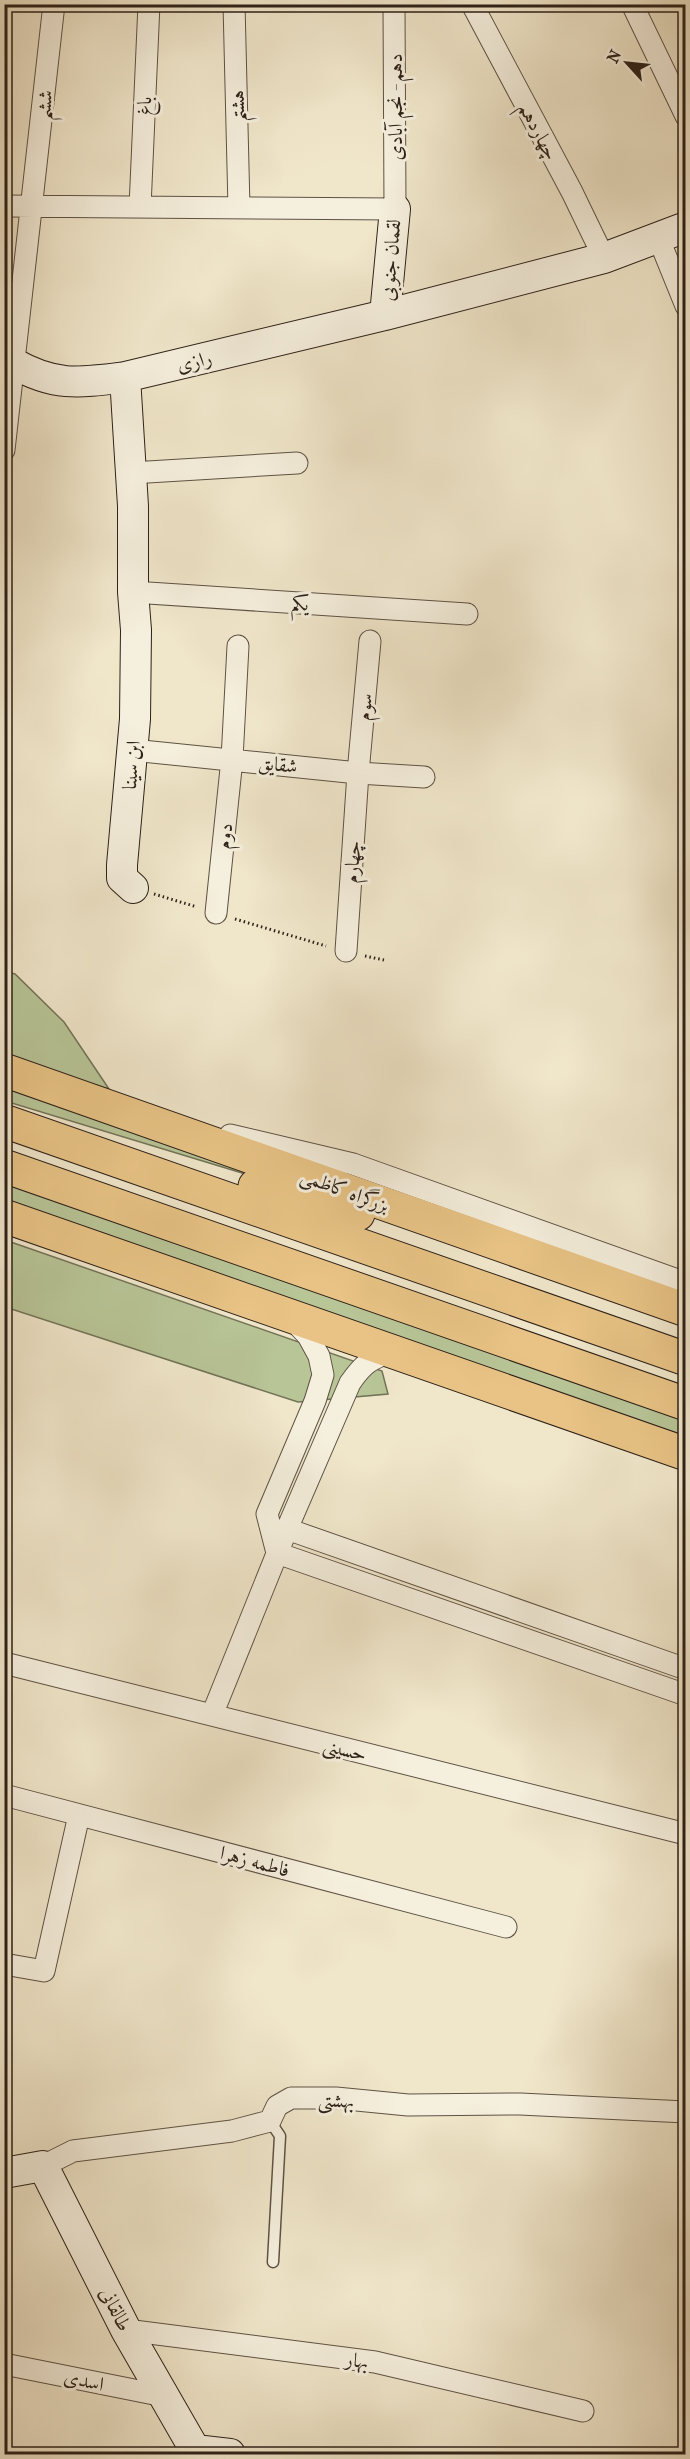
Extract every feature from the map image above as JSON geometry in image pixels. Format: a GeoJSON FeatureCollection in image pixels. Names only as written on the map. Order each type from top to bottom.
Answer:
{"type":"FeatureCollection","features":[{"type":"Feature","properties":{"kind":"highway","name":"بزرگراه کاظمی"},"geometry":{"type":"LineString","coordinates":[[4,1070],[242,1152],[489,1243],[686,1310]]}},
{"type":"Feature","properties":{"kind":"highway"},"geometry":{"type":"LineString","coordinates":[[4,1121],[686,1359]]}},
{"type":"Feature","properties":{"kind":"highway"},"geometry":{"type":"LineString","coordinates":[[93,1152],[186,1166],[332,1209],[489,1243]]}},
{"type":"Feature","properties":{"kind":"highway"},"geometry":{"type":"LineString","coordinates":[[4,1166],[686,1404]]}},
{"type":"Feature","properties":{"kind":"highway"},"geometry":{"type":"LineString","coordinates":[[4,1216],[686,1454]]}},
{"type":"Feature","properties":{"kind":"street","name":"ششم"},"geometry":{"type":"LineString","coordinates":[[4,450],[9,363],[33,206],[54,4]]}},
{"type":"Feature","properties":{"kind":"street","name":"باغ"},"geometry":{"type":"LineString","coordinates":[[140,207],[149,4]]}},
{"type":"Feature","properties":{"kind":"street","name":"هشتم"},"geometry":{"type":"LineString","coordinates":[[234,4],[239,208]]}},
{"type":"Feature","properties":{"kind":"street","name":"دهم - نجم آبادی"},"geometry":{"type":"LineString","coordinates":[[394,4],[395,209]]}},
{"type":"Feature","properties":{"kind":"street","name":"چهاردهم"},"geometry":{"type":"LineString","coordinates":[[472,4],[604,258]]}},
{"type":"Feature","properties":{"kind":"street"},"geometry":{"type":"LineString","coordinates":[[632,4],[686,116]]}},
{"type":"Feature","properties":{"kind":"street","name":"لقمان جنوبی"},"geometry":{"type":"LineString","coordinates":[[4,206],[395,209],[385,315],[604,258],[672,232]]}},
{"type":"Feature","properties":{"kind":"street"},"geometry":{"type":"LineString","coordinates":[[672,232],[686,306]]}},
{"type":"Feature","properties":{"kind":"street","name":"رازی"},"geometry":{"type":"LineString","coordinates":[[9,363],[35,375],[60,381],[90,381],[125,377],[385,315]]}},
{"type":"Feature","properties":{"kind":"street","name":"ابن سینا"},"geometry":{"type":"LineString","coordinates":[[125,377],[131,473],[135,720],[122,865],[123,878],[133,888]]}},
{"type":"Feature","properties":{"kind":"street"},"geometry":{"type":"LineString","coordinates":[[131,473],[297,464]]}},
{"type":"Feature","properties":{"kind":"street","name":"یکم"},"geometry":{"type":"LineString","coordinates":[[133,592],[467,614]]}},
{"type":"Feature","properties":{"kind":"street","name":"سوم"},"geometry":{"type":"LineString","coordinates":[[358,773],[370,640]]}},
{"type":"Feature","properties":{"kind":"street"},"geometry":{"type":"LineString","coordinates":[[232,759],[237,646]]}},
{"type":"Feature","properties":{"kind":"street","name":"شقایق"},"geometry":{"type":"LineString","coordinates":[[132,750],[358,773],[424,777]]}},
{"type":"Feature","properties":{"kind":"street","name":"دوم"},"geometry":{"type":"LineString","coordinates":[[216,913],[232,759]]}},
{"type":"Feature","properties":{"kind":"street","name":"چهارم"},"geometry":{"type":"LineString","coordinates":[[346,951],[358,773]]}},
{"type":"Feature","properties":{"kind":"street"},"geometry":{"type":"LineString","coordinates":[[103,1105],[352,1164],[679,1277]]}},
{"type":"Feature","properties":{"kind":"street"},"geometry":{"type":"LineString","coordinates":[[277,1553],[267,1514],[315,1401],[323,1375],[319,1356],[308,1336],[289,1315]]}},
{"type":"Feature","properties":{"kind":"street"},"geometry":{"type":"LineString","coordinates":[[212,1715],[277,1553],[350,1383],[361,1367],[373,1358],[393,1352]]}},
{"type":"Feature","properties":{"kind":"street"},"geometry":{"type":"LineString","coordinates":[[287,1529],[686,1669]]}},
{"type":"Feature","properties":{"kind":"street"},"geometry":{"type":"LineString","coordinates":[[277,1553],[686,1695]]}},
{"type":"Feature","properties":{"kind":"street","name":"حسینی"},"geometry":{"type":"LineString","coordinates":[[4,1663],[686,1834]]}},
{"type":"Feature","properties":{"kind":"street","name":"فاطمه زهرا"},"geometry":{"type":"LineString","coordinates":[[4,1795],[506,1927]]}},
{"type":"Feature","properties":{"kind":"street"},"geometry":{"type":"LineString","coordinates":[[4,1964],[44,1971],[79,1815]]}},
{"type":"Feature","properties":{"kind":"street","name":"بهشتی"},"geometry":{"type":"LineString","coordinates":[[270,2121],[277,2106],[291,2098],[336,2098],[408,2104],[520,2104],[686,2112]]}},
{"type":"Feature","properties":{"kind":"street"},"geometry":{"type":"LineString","coordinates":[[4,2173],[43,2166],[73,2151],[232,2131],[270,2121]]}},
{"type":"Feature","properties":{"kind":"street","name":"طالقانی"},"geometry":{"type":"LineString","coordinates":[[43,2166],[126,2330],[194,2452]]}},
{"type":"Feature","properties":{"kind":"street","name":"بهار"},"geometry":{"type":"LineString","coordinates":[[126,2330],[375,2362],[583,2411]]}},
{"type":"Feature","properties":{"kind":"street","name":"اسدی"},"geometry":{"type":"LineString","coordinates":[[4,2364],[164,2396]]}},
{"type":"Feature","properties":{"kind":"street"},"geometry":{"type":"LineString","coordinates":[[194,2452],[230,2454]]}},
{"type":"Feature","properties":{"kind":"lane"},"geometry":{"type":"LineString","coordinates":[[270,2121],[280,2136],[273,2262]]}},
{"type":"Feature","properties":{"kind":"path"},"geometry":{"type":"LineString","coordinates":[[133,888],[346,951],[384,960]]}},
{"type":"Feature","properties":{"kind":"green space"},"geometry":{"type":"Polygon","coordinates":[[[4,971],[15,974],[64,1022],[109,1089],[5,1057],[4,971]]]}},
{"type":"Feature","properties":{"kind":"green space"},"geometry":{"type":"Polygon","coordinates":[[[4,1083],[237,1165],[252,1176],[5,1101],[4,1083]]]}},
{"type":"Feature","properties":{"kind":"green space"},"geometry":{"type":"Polygon","coordinates":[[[4,1183],[685,1420],[685,1442],[5,1203],[4,1183]]]}},
{"type":"Feature","properties":{"kind":"green space"},"geometry":{"type":"Polygon","coordinates":[[[5,1240],[382,1371],[388,1394],[298,1402],[5,1307],[5,1240]]]}}]}
